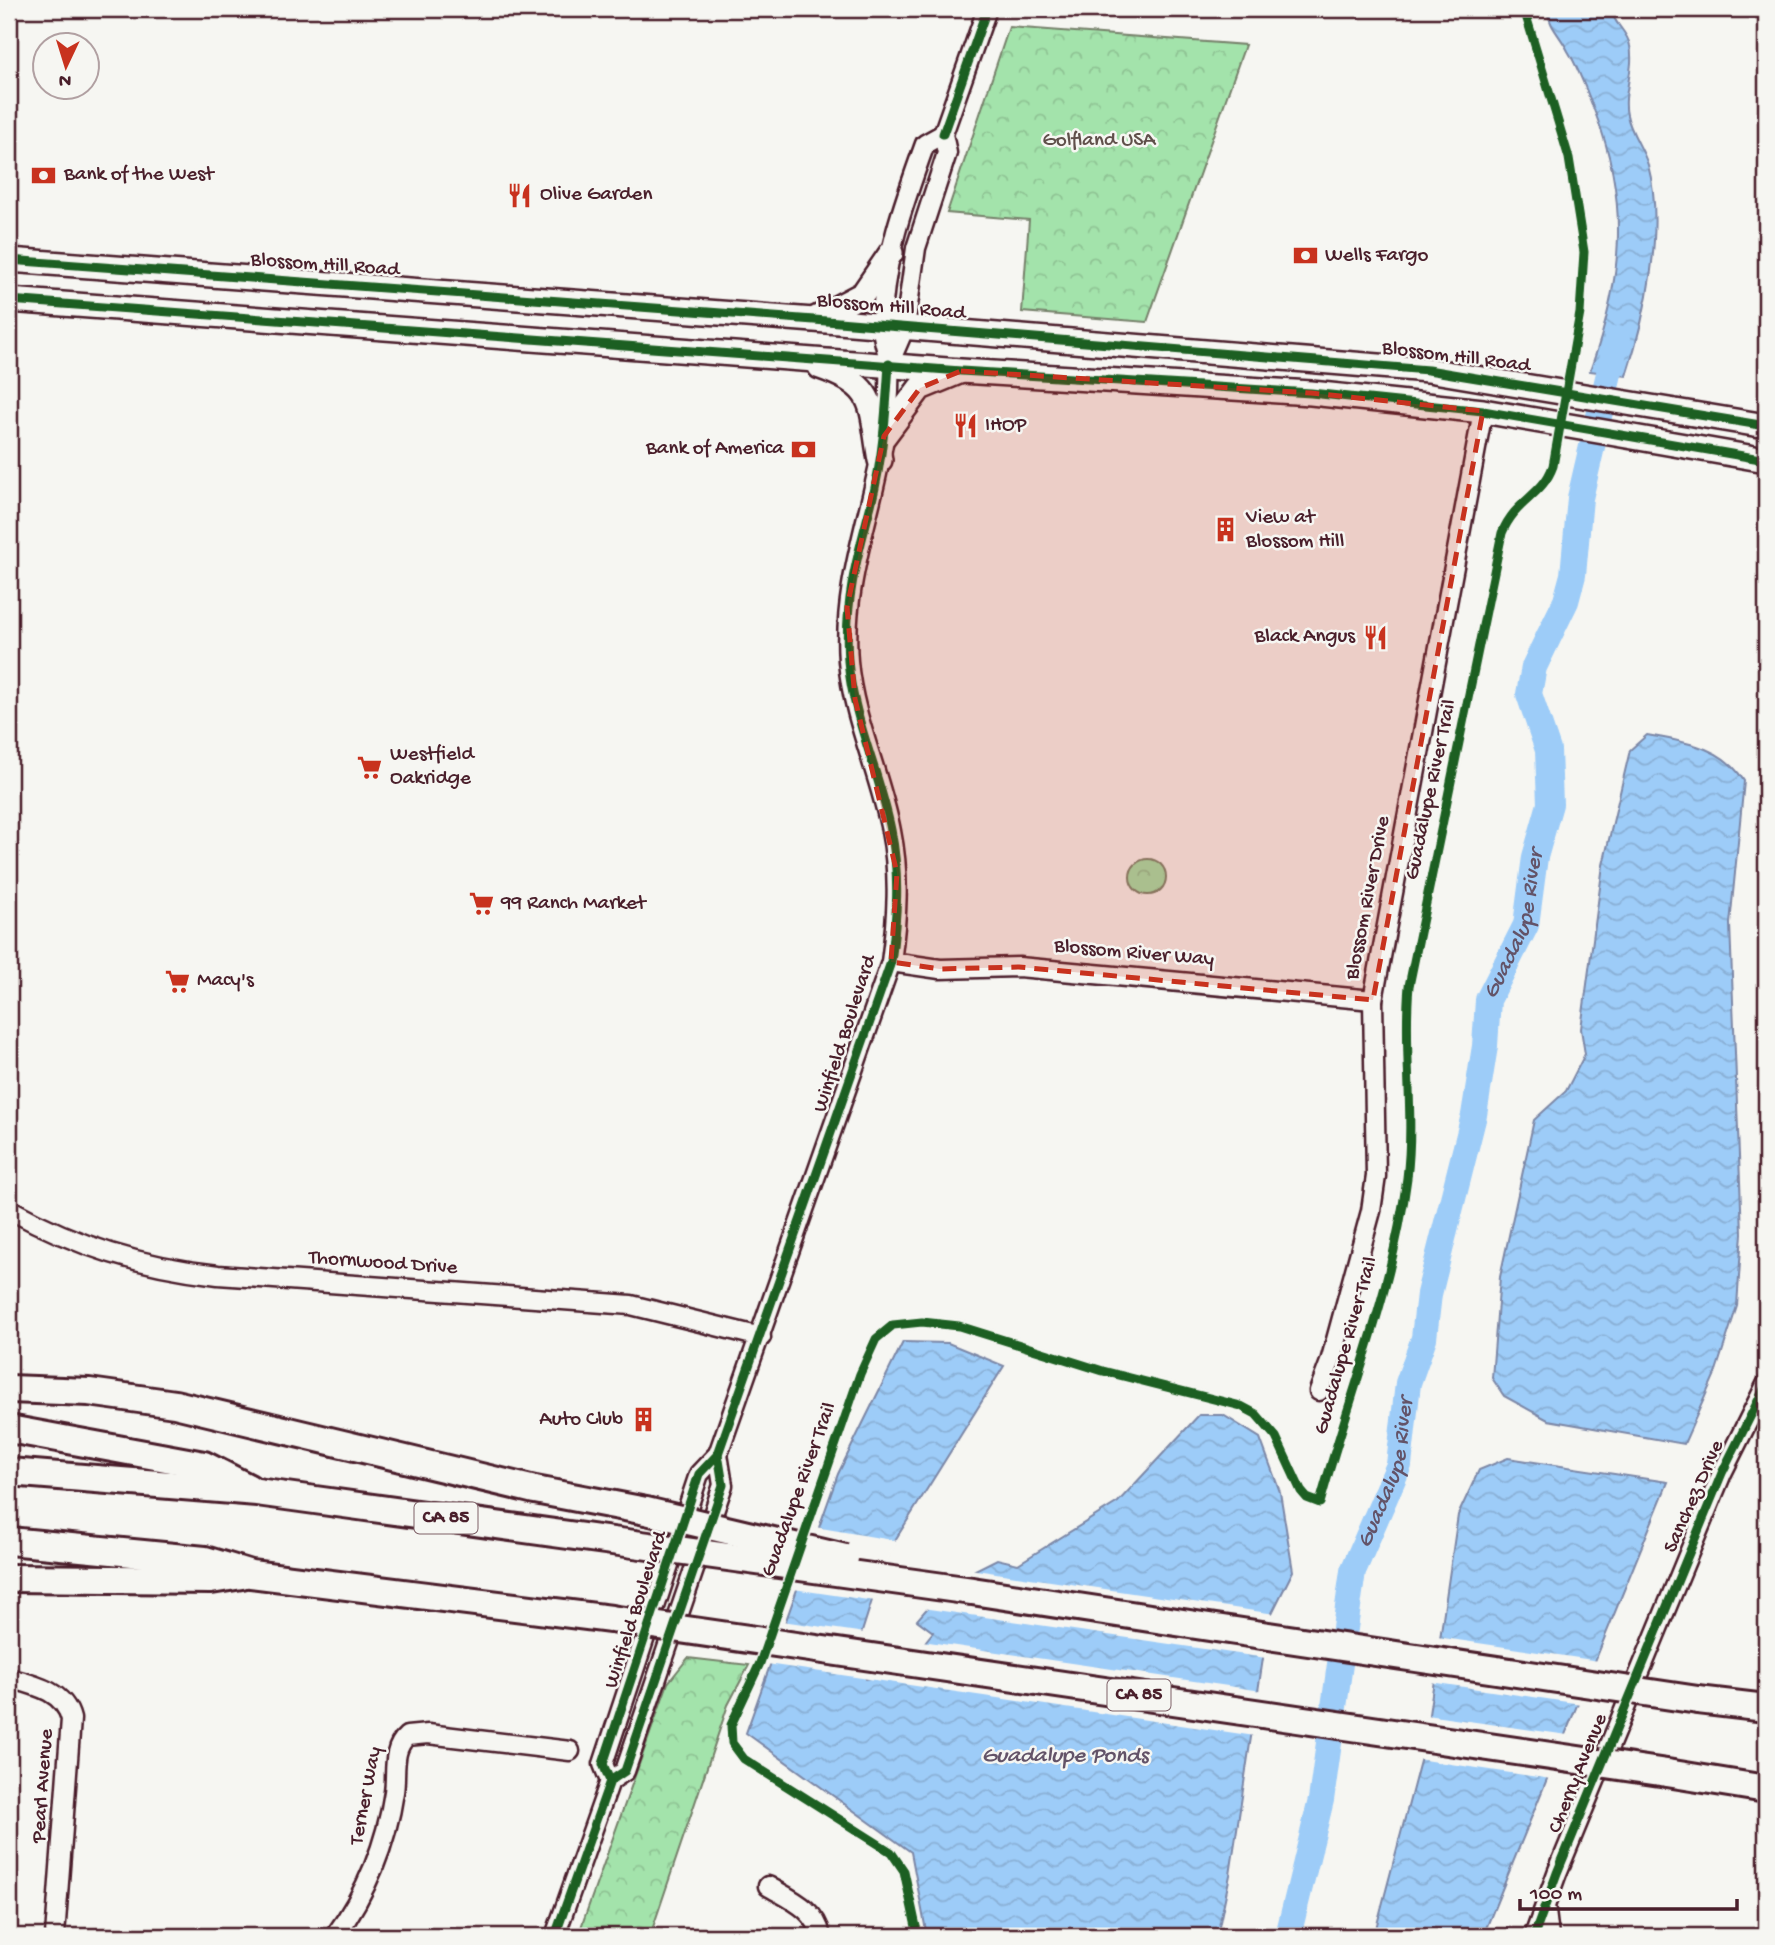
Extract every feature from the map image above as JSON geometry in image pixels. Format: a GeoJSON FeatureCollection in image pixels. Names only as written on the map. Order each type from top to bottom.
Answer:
{"type":"FeatureCollection","features":[{"type":"Feature","properties":{"kind":"highway"},"geometry":{"type":"LineString","coordinates":[[9,1389],[89,1392],[175,1404],[535,1490],[646,1511],[972,1591]]}},
{"type":"Feature","properties":{"kind":"highway"},"geometry":{"type":"LineString","coordinates":[[9,1429],[204,1465],[257,1492]]}},
{"type":"Feature","properties":{"kind":"highway","name":"CA 85"},"geometry":{"type":"LineString","coordinates":[[9,1472],[257,1492],[972,1591],[1766,1708]]}},
{"type":"Feature","properties":{"kind":"highway","name":"CA 85"},"geometry":{"type":"LineString","coordinates":[[9,1541],[205,1560],[251,1574],[611,1619],[1667,1773],[1763,1790]]}},
{"type":"Feature","properties":{"kind":"highway"},"geometry":{"type":"LineString","coordinates":[[9,1578],[211,1580],[251,1574]]}},
{"type":"Feature","properties":{"kind":"main road"},"geometry":{"type":"LineString","coordinates":[[814,320],[863,294],[891,253]]}},
{"type":"Feature","properties":{"kind":"main road","name":"Blossom Hill Road"},"geometry":{"type":"LineString","coordinates":[[9,261],[881,325],[1429,370],[1766,426]]}},
{"type":"Feature","properties":{"kind":"main road"},"geometry":{"type":"LineString","coordinates":[[9,300],[961,371],[1311,393],[1483,411],[1766,460]]}},
{"type":"Feature","properties":{"kind":"main road"},"geometry":{"type":"LineString","coordinates":[[790,357],[849,377],[860,386],[868,400],[880,460]]}},
{"type":"Feature","properties":{"kind":"main road"},"geometry":{"type":"LineString","coordinates":[[1311,393],[1323,375],[1344,363]]}},
{"type":"Feature","properties":{"kind":"main road"},"geometry":{"type":"LineString","coordinates":[[884,436],[920,388],[961,371]]}},
{"type":"Feature","properties":{"kind":"main road"},"geometry":{"type":"LineString","coordinates":[[1483,411],[1497,398],[1536,386]]}},
{"type":"Feature","properties":{"kind":"street","name":"Winfield Boulevard"},"geometry":{"type":"LineString","coordinates":[[889,364],[905,327],[916,248],[947,153],[943,134],[987,9]]}},
{"type":"Feature","properties":{"kind":"street","name":"Winfield Boulevard"},"geometry":{"type":"LineString","coordinates":[[610,1782],[603,1764],[699,1474],[718,1454],[891,962],[897,905],[895,862],[891,830],[848,663],[847,607],[857,550],[871,505],[884,436],[889,364],[881,325],[895,230],[925,144],[943,134]]}},
{"type":"Feature","properties":{"kind":"street","name":"Blossom River Drive"},"geometry":{"type":"LineString","coordinates":[[1319,1391],[1330,1363],[1371,1211],[1376,1176],[1373,1000],[1483,411]]}},
{"type":"Feature","properties":{"kind":"street","name":"Blossom River Way"},"geometry":{"type":"LineString","coordinates":[[891,962],[940,969],[1019,967],[1373,1000]]}},
{"type":"Feature","properties":{"kind":"street","name":"Thornwood Drive"},"geometry":{"type":"LineString","coordinates":[[9,1209],[56,1235],[103,1253],[174,1269],[218,1275],[631,1305],[761,1337]]}},
{"type":"Feature","properties":{"kind":"street","name":"Sanchez Drive"},"geometry":{"type":"LineString","coordinates":[[1659,1626],[1722,1473],[1766,1385]]}},
{"type":"Feature","properties":{"kind":"street","name":"Winfield Boulevard"},"geometry":{"type":"LineString","coordinates":[[555,1936],[610,1782],[625,1771],[666,1657],[723,1485],[718,1454]]}},
{"type":"Feature","properties":{"kind":"street","name":"Cherry Avenue"},"geometry":{"type":"LineString","coordinates":[[1534,1936],[1546,1911],[1557,1873],[1659,1626]]}},
{"type":"Feature","properties":{"kind":"street","name":"Pearl Avenue"},"geometry":{"type":"LineString","coordinates":[[9,1678],[53,1693],[63,1700],[71,1719],[55,1936]]}},
{"type":"Feature","properties":{"kind":"street","name":"Terner Way"},"geometry":{"type":"LineString","coordinates":[[335,1936],[363,1894],[379,1856],[394,1789],[397,1749],[407,1736],[436,1735],[570,1751]]}},
{"type":"Feature","properties":{"kind":"street"},"geometry":{"type":"LineString","coordinates":[[768,1885],[810,1912],[818,1924],[821,1936]]}},
{"type":"Feature","properties":{"kind":"street","name":"Cherry Avenue"},"geometry":{"type":"LineString","coordinates":[[1546,1911],[1549,1936]]}},
{"type":"Feature","properties":{"kind":"highlighted area"},"geometry":{"type":"Polygon","coordinates":[[[961,371],[1311,393],[1483,411],[1373,1000],[1019,967],[940,969],[891,962],[897,873],[855,699],[847,607],[884,436],[920,388],[961,371]]]}},
{"type":"Feature","properties":{"kind":"green space","name":"Golfland USA"},"geometry":{"type":"Polygon","coordinates":[[[1009,27],[1245,45],[1147,322],[1022,312],[1029,220],[947,213],[1009,27]]]}},
{"type":"Feature","properties":{"kind":"green space"},"geometry":{"type":"Polygon","coordinates":[[[1148,859],[1161,864],[1166,877],[1161,890],[1148,895],[1135,890],[1130,877],[1135,864],[1148,859]]]}},
{"type":"Feature","properties":{"kind":"green space"},"geometry":{"type":"Polygon","coordinates":[[[688,1658],[749,1665],[728,1705],[650,1936],[578,1936],[668,1683],[688,1658]]]}},
{"type":"Feature","properties":{"kind":"water"},"geometry":{"type":"Polygon","coordinates":[[[1547,9],[1611,9],[1630,46],[1627,115],[1648,165],[1655,216],[1646,299],[1626,376],[1590,371],[1601,338],[1615,274],[1618,243],[1614,180],[1607,148],[1587,90],[1565,45],[1552,26],[1547,9]]]}},
{"type":"Feature","properties":{"kind":"water"},"geometry":{"type":"Polygon","coordinates":[[[1647,735],[1688,743],[1714,753],[1735,769],[1744,781],[1730,924],[1742,1233],[1737,1306],[1715,1374],[1684,1444],[1548,1420],[1504,1396],[1492,1378],[1500,1277],[1534,1120],[1566,1091],[1585,1054],[1581,1029],[1603,865],[1630,750],[1647,735]]]}},
{"type":"Feature","properties":{"kind":"water","name":"Guadalupe Ponds"},"geometry":{"type":"Polygon","coordinates":[[[903,1342],[948,1343],[1004,1366],[887,1553],[855,1654],[866,1679],[886,1674],[904,1663],[933,1632],[917,1620],[949,1583],[997,1559],[1018,1564],[1118,1502],[1199,1415],[1223,1415],[1260,1438],[1280,1492],[1293,1571],[1269,1619],[1230,1875],[1217,1936],[927,1936],[911,1852],[746,1733],[838,1474],[903,1342]]]}},
{"type":"Feature","properties":{"kind":"water"},"geometry":{"type":"Polygon","coordinates":[[[1508,1458],[1668,1482],[1483,1936],[1374,1936],[1425,1742],[1458,1515],[1479,1470],[1508,1458]]]}},
{"type":"Feature","properties":{"kind":"pier"},"geometry":{"type":"Polygon","coordinates":[[[815,1527],[898,1541],[890,1554],[875,1601],[793,1589],[815,1527]]]}},
{"type":"Feature","properties":{"kind":"pier"},"geometry":{"type":"Polygon","coordinates":[[[969,1569],[1275,1614],[1266,1658],[922,1608],[947,1581],[969,1569]]]}},
{"type":"Feature","properties":{"kind":"pier"},"geometry":{"type":"Polygon","coordinates":[[[782,1621],[865,1633],[859,1654],[868,1676],[883,1674],[922,1641],[1262,1691],[1255,1736],[767,1664],[782,1621]]]}},
{"type":"Feature","properties":{"kind":"pier"},"geometry":{"type":"Polygon","coordinates":[[[1437,1637],[1599,1661],[1581,1704],[1430,1682],[1437,1637]]]}},
{"type":"Feature","properties":{"kind":"pier"},"geometry":{"type":"Polygon","coordinates":[[[1426,1715],[1568,1735],[1551,1779],[1417,1759],[1426,1715]]]}},
{"type":"Feature","properties":{"kind":"waterway","name":"Guadalupe River"},"geometry":{"type":"LineString","coordinates":[[1288,1936],[1321,1800],[1353,1571],[1399,1465],[1408,1383],[1424,1338],[1429,1294],[1474,1115],[1485,1046],[1488,1000],[1526,925],[1535,857],[1550,804],[1548,750],[1529,694],[1534,667],[1566,601],[1573,575],[1580,498],[1617,339]]}},
{"type":"Feature","properties":{"kind":"cycle path"},"geometry":{"type":"LineString","coordinates":[[943,134],[987,9]]}},
{"type":"Feature","properties":{"kind":"cycle path","name":"Guadalupe River Trail"},"geometry":{"type":"LineString","coordinates":[[918,1936],[904,1871],[891,1852],[744,1759],[732,1743],[731,1725],[760,1663],[860,1374],[876,1339],[893,1325],[922,1322],[959,1326],[1103,1371],[1241,1406],[1256,1414],[1276,1437],[1301,1491],[1307,1498],[1320,1503],[1381,1301],[1400,1219],[1409,1154],[1409,986],[1502,533],[1514,513],[1542,485],[1553,466],[1580,313],[1584,252],[1569,158],[1524,9]]}},
{"type":"Feature","properties":{"kind":"cycle path"},"geometry":{"type":"LineString","coordinates":[[9,260],[814,320],[1428,370],[1766,426]]}},
{"type":"Feature","properties":{"kind":"cycle path"},"geometry":{"type":"LineString","coordinates":[[9,300],[961,371],[1311,393],[1483,411],[1766,460]]}},
{"type":"Feature","properties":{"kind":"cycle path"},"geometry":{"type":"LineString","coordinates":[[610,1781],[603,1764],[699,1474],[718,1454],[891,962],[897,896],[894,847],[886,809],[855,704],[847,640],[852,582],[881,453],[889,364]]}},
{"type":"Feature","properties":{"kind":"cycle path"},"geometry":{"type":"LineString","coordinates":[[1534,1936],[1557,1873],[1722,1473],[1766,1385]]}},
{"type":"Feature","properties":{"kind":"cycle path"},"geometry":{"type":"LineString","coordinates":[[555,1936],[610,1781],[625,1771],[723,1485],[718,1454]]}},
{"type":"Feature","properties":{"kind":"place","name":"Bank of the West"},"geometry":{"type":"Point","coordinates":[44,175]}},
{"type":"Feature","properties":{"kind":"place","name":"Olive Garden"},"geometry":{"type":"Point","coordinates":[520,195]}},
{"type":"Feature","properties":{"kind":"place","name":"Wells Fargo"},"geometry":{"type":"Point","coordinates":[1305,256]}},
{"type":"Feature","properties":{"kind":"place","name":"IHOP"},"geometry":{"type":"Point","coordinates":[965,426]}},
{"type":"Feature","properties":{"kind":"place","name":"Bank of America"},"geometry":{"type":"Point","coordinates":[804,449]}},
{"type":"Feature","properties":{"kind":"place","name":"View at Blossom Hill"},"geometry":{"type":"Point","coordinates":[1226,530]}},
{"type":"Feature","properties":{"kind":"place","name":"Black Angus"},"geometry":{"type":"Point","coordinates":[1375,637]}},
{"type":"Feature","properties":{"kind":"place","name":"Westfield Oakridge"},"geometry":{"type":"Point","coordinates":[370,767]}},
{"type":"Feature","properties":{"kind":"place","name":"99 Ranch Market"},"geometry":{"type":"Point","coordinates":[481,904]}},
{"type":"Feature","properties":{"kind":"place","name":"Macy's"},"geometry":{"type":"Point","coordinates":[177,981]}},
{"type":"Feature","properties":{"kind":"place","name":"Auto Club"},"geometry":{"type":"Point","coordinates":[643,1420]}}]}
